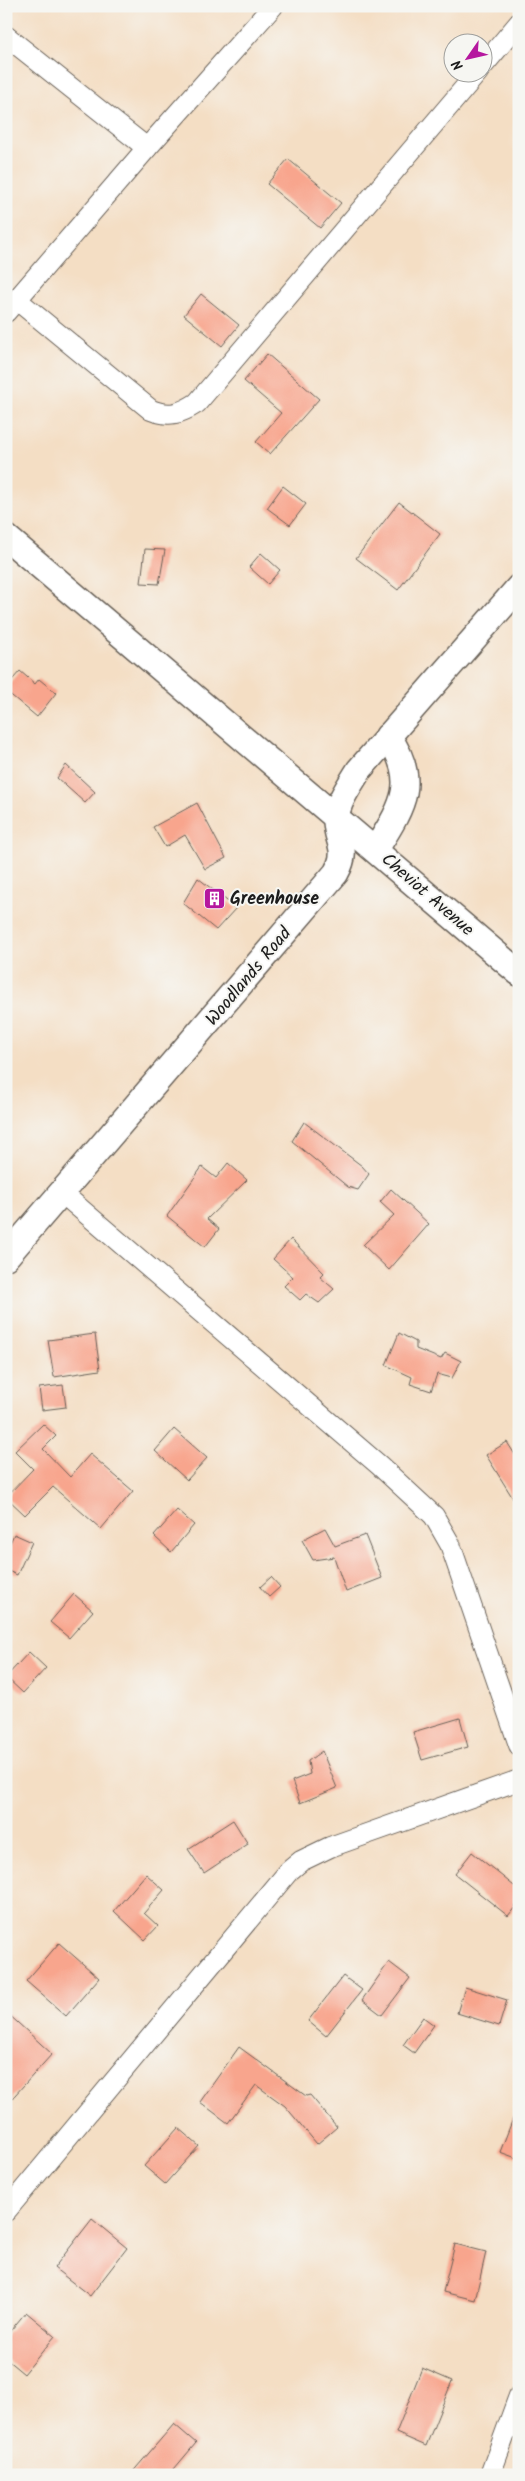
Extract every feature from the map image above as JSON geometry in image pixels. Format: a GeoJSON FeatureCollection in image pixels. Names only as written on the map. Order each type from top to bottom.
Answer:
{"type":"FeatureCollection","features":[{"type":"Feature","properties":{"kind":"street"},"geometry":{"type":"LineString","coordinates":[[270,7],[12,306],[151,410],[165,415],[187,410],[197,404],[470,82]]}},
{"type":"Feature","properties":{"kind":"street"},"geometry":{"type":"LineString","coordinates":[[492,55],[519,23]]}},
{"type":"Feature","properties":{"kind":"street"},"geometry":{"type":"LineString","coordinates":[[6,36],[147,148]]}},
{"type":"Feature","properties":{"kind":"street","name":"Cheviot Avenue"},"geometry":{"type":"LineString","coordinates":[[6,537],[376,849],[519,973]]}},
{"type":"Feature","properties":{"kind":"street"},"geometry":{"type":"LineString","coordinates":[[337,816],[342,799],[359,770],[519,586]]}},
{"type":"Feature","properties":{"kind":"street"},"geometry":{"type":"LineString","coordinates":[[376,849],[398,814],[404,790],[404,763],[388,736]]}},
{"type":"Feature","properties":{"kind":"street","name":"Woodlands Road"},"geometry":{"type":"LineString","coordinates":[[6,1257],[336,873],[344,854],[337,816]]}},
{"type":"Feature","properties":{"kind":"street"},"geometry":{"type":"LineString","coordinates":[[62,1193],[379,1464],[434,1516],[450,1544],[512,1703],[519,1745]]}},
{"type":"Feature","properties":{"kind":"street"},"geometry":{"type":"LineString","coordinates":[[6,2211],[289,1871],[301,1861],[330,1847],[519,1780]]}},
{"type":"Feature","properties":{"kind":"street"},"geometry":{"type":"LineString","coordinates":[[490,2475],[519,2396]]}},
{"type":"Feature","properties":{"kind":"building"},"geometry":{"type":"Polygon","coordinates":[[[288,159],[341,203],[320,228],[267,184],[288,159]]]}},
{"type":"Feature","properties":{"kind":"building"},"geometry":{"type":"Polygon","coordinates":[[[201,294],[239,325],[222,346],[184,315],[201,294]]]}},
{"type":"Feature","properties":{"kind":"building"},"geometry":{"type":"Polygon","coordinates":[[[267,354],[319,399],[270,454],[256,442],[281,413],[244,381],[267,354]]]}},
{"type":"Feature","properties":{"kind":"building"},"geometry":{"type":"Polygon","coordinates":[[[283,486],[306,504],[290,525],[267,508],[283,486]]]}},
{"type":"Feature","properties":{"kind":"building"},"geometry":{"type":"Polygon","coordinates":[[[399,502],[440,534],[398,590],[356,558],[399,502]]]}},
{"type":"Feature","properties":{"kind":"building"},"geometry":{"type":"Polygon","coordinates":[[[145,549],[165,550],[159,584],[141,583],[145,549]]]}},
{"type":"Feature","properties":{"kind":"building"},"geometry":{"type":"Polygon","coordinates":[[[261,553],[280,570],[268,584],[249,567],[261,553]]]}},
{"type":"Feature","properties":{"kind":"building"},"geometry":{"type":"Polygon","coordinates":[[[20,671],[35,684],[39,679],[56,693],[37,717],[6,691],[6,687],[20,671]]]}},
{"type":"Feature","properties":{"kind":"building"},"geometry":{"type":"Polygon","coordinates":[[[66,765],[95,792],[85,803],[57,778],[66,765]]]}},
{"type":"Feature","properties":{"kind":"building"},"geometry":{"type":"Polygon","coordinates":[[[197,803],[226,858],[205,869],[185,835],[165,847],[153,827],[197,803]]]}},
{"type":"Feature","properties":{"kind":"building"},"geometry":{"type":"Polygon","coordinates":[[[198,878],[236,908],[216,930],[183,903],[198,878]]]}},
{"type":"Feature","properties":{"kind":"building"},"geometry":{"type":"Polygon","coordinates":[[[304,1122],[362,1166],[369,1174],[358,1190],[348,1187],[292,1141],[304,1122]]]}},
{"type":"Feature","properties":{"kind":"building"},"geometry":{"type":"Polygon","coordinates":[[[228,1163],[247,1180],[207,1219],[219,1229],[205,1247],[167,1216],[202,1167],[216,1178],[228,1163]]]}},
{"type":"Feature","properties":{"kind":"building"},"geometry":{"type":"Polygon","coordinates":[[[391,1189],[429,1224],[389,1270],[363,1245],[394,1215],[380,1202],[391,1189]]]}},
{"type":"Feature","properties":{"kind":"building"},"geometry":{"type":"Polygon","coordinates":[[[291,1239],[324,1273],[320,1277],[334,1289],[319,1303],[306,1294],[300,1300],[284,1286],[293,1277],[273,1259],[291,1239]]]}},
{"type":"Feature","properties":{"kind":"building"},"geometry":{"type":"Polygon","coordinates":[[[399,1333],[416,1342],[416,1349],[441,1359],[445,1353],[461,1361],[452,1378],[437,1374],[431,1391],[410,1384],[412,1377],[386,1365],[399,1333]]]}},
{"type":"Feature","properties":{"kind":"building"},"geometry":{"type":"Polygon","coordinates":[[[95,1334],[100,1370],[54,1377],[48,1340],[95,1334]]]}},
{"type":"Feature","properties":{"kind":"building"},"geometry":{"type":"Polygon","coordinates":[[[63,1385],[66,1407],[42,1410],[39,1388],[63,1385]]]}},
{"type":"Feature","properties":{"kind":"building"},"geometry":{"type":"Polygon","coordinates":[[[43,1424],[56,1436],[43,1449],[70,1477],[90,1454],[133,1491],[101,1529],[53,1487],[25,1515],[6,1497],[33,1469],[15,1451],[43,1424]]]}},
{"type":"Feature","properties":{"kind":"building"},"geometry":{"type":"Polygon","coordinates":[[[174,1429],[207,1458],[187,1480],[155,1451],[174,1429]]]}},
{"type":"Feature","properties":{"kind":"building"},"geometry":{"type":"Polygon","coordinates":[[[507,1442],[519,1461],[519,1508],[486,1455],[507,1442]]]}},
{"type":"Feature","properties":{"kind":"building"},"geometry":{"type":"Polygon","coordinates":[[[177,1510],[194,1525],[171,1552],[154,1536],[177,1510]]]}},
{"type":"Feature","properties":{"kind":"building"},"geometry":{"type":"Polygon","coordinates":[[[325,1528],[335,1546],[365,1535],[382,1578],[346,1592],[334,1557],[313,1560],[302,1540],[325,1528]]]}},
{"type":"Feature","properties":{"kind":"building"},"geometry":{"type":"Polygon","coordinates":[[[14,1534],[32,1542],[17,1575],[6,1570],[6,1552],[14,1534]]]}},
{"type":"Feature","properties":{"kind":"building"},"geometry":{"type":"Polygon","coordinates":[[[271,1577],[280,1587],[269,1597],[260,1587],[271,1577]]]}},
{"type":"Feature","properties":{"kind":"building"},"geometry":{"type":"Polygon","coordinates":[[[74,1594],[93,1611],[69,1638],[50,1622],[74,1594]]]}},
{"type":"Feature","properties":{"kind":"building"},"geometry":{"type":"Polygon","coordinates":[[[29,1652],[46,1668],[23,1693],[6,1677],[29,1652]]]}},
{"type":"Feature","properties":{"kind":"building"},"geometry":{"type":"Polygon","coordinates":[[[460,1718],[468,1747],[422,1760],[413,1732],[460,1718]]]}},
{"type":"Feature","properties":{"kind":"building"},"geometry":{"type":"Polygon","coordinates":[[[322,1751],[337,1788],[300,1803],[292,1781],[310,1774],[308,1761],[322,1751]]]}},
{"type":"Feature","properties":{"kind":"building"},"geometry":{"type":"Polygon","coordinates":[[[233,1820],[248,1844],[204,1873],[188,1849],[233,1820]]]}},
{"type":"Feature","properties":{"kind":"building"},"geometry":{"type":"Polygon","coordinates":[[[472,1852],[519,1890],[519,1902],[508,1916],[455,1874],[472,1852]]]}},
{"type":"Feature","properties":{"kind":"building"},"geometry":{"type":"Polygon","coordinates":[[[146,1874],[164,1890],[144,1913],[158,1926],[145,1940],[114,1911],[146,1874]]]}},
{"type":"Feature","properties":{"kind":"building"},"geometry":{"type":"Polygon","coordinates":[[[59,1943],[99,1978],[66,2016],[26,1981],[59,1943]]]}},
{"type":"Feature","properties":{"kind":"building"},"geometry":{"type":"Polygon","coordinates":[[[389,1962],[410,1978],[382,2015],[362,2000],[389,1962]]]}},
{"type":"Feature","properties":{"kind":"building"},"geometry":{"type":"Polygon","coordinates":[[[343,1976],[362,1990],[326,2036],[308,2021],[343,1976]]]}},
{"type":"Feature","properties":{"kind":"building"},"geometry":{"type":"Polygon","coordinates":[[[465,1987],[507,2000],[499,2026],[457,2013],[465,1987]]]}},
{"type":"Feature","properties":{"kind":"building"},"geometry":{"type":"Polygon","coordinates":[[[6,2012],[52,2054],[6,2105],[6,2012]]]}},
{"type":"Feature","properties":{"kind":"building"},"geometry":{"type":"Polygon","coordinates":[[[423,2017],[434,2025],[414,2053],[403,2045],[423,2017]]]}},
{"type":"Feature","properties":{"kind":"building"},"geometry":{"type":"Polygon","coordinates":[[[239,2047],[306,2096],[310,2095],[337,2127],[317,2144],[285,2106],[256,2085],[228,2123],[200,2102],[239,2047]]]}},
{"type":"Feature","properties":{"kind":"building"},"geometry":{"type":"Polygon","coordinates":[[[519,2106],[519,2159],[500,2152],[519,2106]]]}},
{"type":"Feature","properties":{"kind":"building"},"geometry":{"type":"Polygon","coordinates":[[[178,2128],[199,2146],[165,2184],[144,2166],[178,2128]]]}},
{"type":"Feature","properties":{"kind":"building"},"geometry":{"type":"Polygon","coordinates":[[[92,2219],[127,2248],[90,2296],[54,2268],[92,2219]]]}},
{"type":"Feature","properties":{"kind":"building"},"geometry":{"type":"Polygon","coordinates":[[[455,2244],[486,2252],[475,2300],[443,2292],[455,2244]]]}},
{"type":"Feature","properties":{"kind":"building"},"geometry":{"type":"Polygon","coordinates":[[[26,2312],[55,2336],[24,2374],[6,2359],[6,2336],[26,2312]]]}},
{"type":"Feature","properties":{"kind":"building"},"geometry":{"type":"Polygon","coordinates":[[[422,2368],[452,2381],[426,2446],[396,2433],[422,2368]]]}},
{"type":"Feature","properties":{"kind":"building"},"geometry":{"type":"Polygon","coordinates":[[[174,2424],[196,2443],[169,2475],[130,2475],[174,2424]]]}},
{"type":"Feature","properties":{"kind":"place","name":"Greenhouse"},"geometry":{"type":"Point","coordinates":[214,898]}}]}
